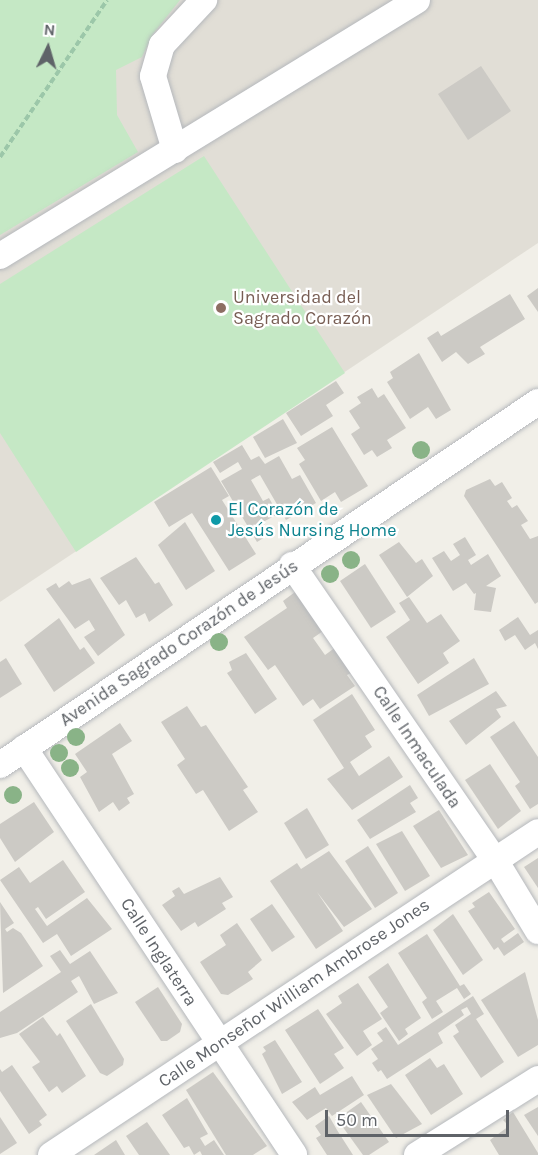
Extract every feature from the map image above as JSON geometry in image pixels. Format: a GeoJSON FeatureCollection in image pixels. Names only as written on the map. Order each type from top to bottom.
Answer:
{"type":"FeatureCollection","features":[{"type":"Feature","properties":{"kind":"street"},"geometry":{"type":"LineString","coordinates":[[176,150],[153,76],[162,45],[204,0]]}},
{"type":"Feature","properties":{"kind":"street"},"geometry":{"type":"LineString","coordinates":[[0,256],[417,0]]}},
{"type":"Feature","properties":{"kind":"street","name":"Avenida Sagrado Corazón de Jesús"},"geometry":{"type":"LineString","coordinates":[[0,765],[292,565],[538,402]]}},
{"type":"Feature","properties":{"kind":"street","name":"Calle Inmaculada"},"geometry":{"type":"LineString","coordinates":[[292,565],[495,860],[538,931]]}},
{"type":"Feature","properties":{"kind":"street","name":"Calle Inglaterra"},"geometry":{"type":"LineString","coordinates":[[24,748],[294,1155]]}},
{"type":"Feature","properties":{"kind":"street","name":"Calle Monseñor William Ambrose Jones"},"geometry":{"type":"LineString","coordinates":[[51,1155],[538,832]]}},
{"type":"Feature","properties":{"kind":"street"},"geometry":{"type":"LineString","coordinates":[[417,1155],[538,1079]]}},
{"type":"Feature","properties":{"kind":"path"},"geometry":{"type":"LineString","coordinates":[[0,157],[107,0]]}},
{"type":"Feature","properties":{"kind":"shaded area","name":"Universidad del Sagrado Corazón"},"geometry":{"type":"Polygon","coordinates":[[[0,0],[538,0],[538,243],[0,602],[0,0]]]}},
{"type":"Feature","properties":{"kind":"green space"},"geometry":{"type":"Polygon","coordinates":[[[0,0],[180,0],[153,34],[142,57],[116,70],[117,115],[138,152],[0,235],[0,0]]]}},
{"type":"Feature","properties":{"kind":"green space"},"geometry":{"type":"Polygon","coordinates":[[[204,156],[345,373],[76,552],[0,433],[0,284],[204,156]]]}},
{"type":"Feature","properties":{"kind":"building"},"geometry":{"type":"Polygon","coordinates":[[[481,66],[511,111],[468,140],[438,94],[481,66]]]}},
{"type":"Feature","properties":{"kind":"building"},"geometry":{"type":"Polygon","coordinates":[[[538,288],[538,312],[527,296],[538,288]]]}},
{"type":"Feature","properties":{"kind":"building"},"geometry":{"type":"Polygon","coordinates":[[[510,294],[525,319],[480,347],[485,354],[468,364],[456,352],[442,362],[427,338],[438,331],[441,336],[510,294]]]}},
{"type":"Feature","properties":{"kind":"building"},"geometry":{"type":"Polygon","coordinates":[[[419,353],[451,410],[436,419],[428,407],[410,419],[387,382],[393,378],[390,372],[419,353]]]}},
{"type":"Feature","properties":{"kind":"building"},"geometry":{"type":"Polygon","coordinates":[[[336,381],[344,393],[326,405],[333,416],[301,436],[286,413],[336,381]]]}},
{"type":"Feature","properties":{"kind":"building"},"geometry":{"type":"Polygon","coordinates":[[[372,388],[378,398],[384,394],[406,428],[387,440],[392,448],[377,457],[372,450],[364,455],[351,434],[360,428],[349,411],[361,403],[357,397],[372,388]]]}},
{"type":"Feature","properties":{"kind":"building"},"geometry":{"type":"Polygon","coordinates":[[[283,419],[297,443],[265,458],[253,437],[283,419]]]}},
{"type":"Feature","properties":{"kind":"building"},"geometry":{"type":"Polygon","coordinates":[[[332,427],[368,486],[341,502],[335,492],[321,501],[299,464],[305,460],[297,448],[332,427]]]}},
{"type":"Feature","properties":{"kind":"building"},"geometry":{"type":"Polygon","coordinates":[[[242,445],[251,460],[259,456],[265,464],[279,456],[292,479],[300,475],[316,503],[286,520],[260,475],[251,480],[263,501],[269,498],[278,514],[263,522],[270,534],[257,542],[221,481],[242,469],[238,462],[220,473],[213,462],[242,445]]]}},
{"type":"Feature","properties":{"kind":"building","name":"El Corazón de Jesús Nursing Home"},"geometry":{"type":"Polygon","coordinates":[[[211,467],[229,496],[222,500],[256,554],[229,571],[192,513],[169,527],[154,502],[211,467]]]}},
{"type":"Feature","properties":{"kind":"building"},"geometry":{"type":"Polygon","coordinates":[[[490,479],[495,486],[502,482],[512,498],[507,501],[512,508],[517,505],[528,521],[521,525],[530,539],[538,536],[538,602],[535,604],[464,496],[466,490],[490,479]]]}},
{"type":"Feature","properties":{"kind":"building"},"geometry":{"type":"Polygon","coordinates":[[[185,522],[215,571],[186,590],[158,545],[185,522]]]}},
{"type":"Feature","properties":{"kind":"building"},"geometry":{"type":"Polygon","coordinates":[[[465,537],[476,555],[468,560],[471,565],[488,554],[501,576],[486,586],[496,588],[491,612],[474,610],[476,593],[474,594],[466,583],[453,591],[432,558],[444,551],[451,561],[460,555],[453,544],[465,537]]]}},
{"type":"Feature","properties":{"kind":"building"},"geometry":{"type":"Polygon","coordinates":[[[399,542],[416,563],[422,559],[433,576],[407,597],[379,555],[399,542]]]}},
{"type":"Feature","properties":{"kind":"building"},"geometry":{"type":"Polygon","coordinates":[[[136,557],[155,584],[159,582],[173,605],[149,622],[145,613],[136,618],[126,600],[119,605],[100,578],[136,557]]]}},
{"type":"Feature","properties":{"kind":"building"},"geometry":{"type":"Polygon","coordinates":[[[365,564],[396,612],[371,628],[340,581],[365,564]]]}},
{"type":"Feature","properties":{"kind":"building"},"geometry":{"type":"Polygon","coordinates":[[[90,578],[125,635],[98,656],[84,637],[95,630],[89,620],[75,629],[46,589],[56,583],[59,588],[69,581],[72,585],[90,578]]]}},
{"type":"Feature","properties":{"kind":"building"},"geometry":{"type":"Polygon","coordinates":[[[299,589],[326,629],[313,638],[325,655],[336,647],[353,672],[347,675],[355,686],[320,709],[313,699],[303,706],[275,665],[268,670],[244,637],[287,608],[283,601],[299,589]]]}},
{"type":"Feature","properties":{"kind":"building"},"geometry":{"type":"Polygon","coordinates":[[[409,597],[427,623],[441,614],[460,641],[443,653],[449,663],[418,684],[386,637],[410,620],[399,603],[409,597]]]}},
{"type":"Feature","properties":{"kind":"building"},"geometry":{"type":"Polygon","coordinates":[[[518,617],[530,635],[538,630],[538,649],[535,643],[525,650],[515,635],[505,641],[499,630],[518,617]]]}},
{"type":"Feature","properties":{"kind":"building"},"geometry":{"type":"Polygon","coordinates":[[[59,618],[80,650],[84,647],[95,663],[54,692],[24,645],[59,618]]]}},
{"type":"Feature","properties":{"kind":"building"},"geometry":{"type":"Polygon","coordinates":[[[246,653],[277,699],[255,714],[227,673],[232,670],[229,662],[246,653]]]}},
{"type":"Feature","properties":{"kind":"building"},"geometry":{"type":"Polygon","coordinates":[[[6,658],[22,684],[0,698],[0,662],[6,658]]]}},
{"type":"Feature","properties":{"kind":"building"},"geometry":{"type":"Polygon","coordinates":[[[474,658],[489,684],[429,716],[417,695],[474,658]]]}},
{"type":"Feature","properties":{"kind":"building"},"geometry":{"type":"Polygon","coordinates":[[[496,691],[507,706],[496,709],[501,717],[466,745],[449,721],[496,691]]]}},
{"type":"Feature","properties":{"kind":"building"},"geometry":{"type":"Polygon","coordinates":[[[352,694],[375,730],[365,736],[372,747],[350,762],[359,776],[389,756],[403,777],[352,810],[327,779],[344,768],[313,720],[352,694]]]}},
{"type":"Feature","properties":{"kind":"building"},"geometry":{"type":"Polygon","coordinates":[[[187,706],[201,727],[206,725],[248,787],[243,790],[258,812],[229,831],[203,790],[196,794],[177,765],[185,759],[161,722],[187,706]]]}},
{"type":"Feature","properties":{"kind":"building"},"geometry":{"type":"Polygon","coordinates":[[[514,721],[538,757],[538,804],[530,809],[515,786],[520,782],[490,737],[514,721]]]}},
{"type":"Feature","properties":{"kind":"building"},"geometry":{"type":"Polygon","coordinates":[[[120,723],[132,741],[112,754],[134,794],[127,798],[130,803],[119,811],[113,802],[99,812],[80,777],[87,772],[75,754],[120,723]]]}},
{"type":"Feature","properties":{"kind":"building"},"geometry":{"type":"Polygon","coordinates":[[[490,764],[521,811],[498,829],[465,780],[490,764]]]}},
{"type":"Feature","properties":{"kind":"building"},"geometry":{"type":"Polygon","coordinates":[[[410,785],[418,798],[410,803],[416,812],[370,839],[357,820],[410,785]]]}},
{"type":"Feature","properties":{"kind":"building"},"geometry":{"type":"Polygon","coordinates":[[[34,802],[54,832],[15,862],[0,838],[0,824],[34,802]]]}},
{"type":"Feature","properties":{"kind":"building"},"geometry":{"type":"Polygon","coordinates":[[[307,808],[329,845],[306,859],[284,823],[307,808]]]}},
{"type":"Feature","properties":{"kind":"building"},"geometry":{"type":"Polygon","coordinates":[[[439,810],[468,855],[441,868],[413,826],[439,810]]]}},
{"type":"Feature","properties":{"kind":"building"},"geometry":{"type":"Polygon","coordinates":[[[402,831],[430,876],[405,891],[376,844],[402,831]]]}},
{"type":"Feature","properties":{"kind":"building"},"geometry":{"type":"Polygon","coordinates":[[[368,846],[398,893],[375,908],[345,861],[368,846]]]}},
{"type":"Feature","properties":{"kind":"building"},"geometry":{"type":"Polygon","coordinates":[[[329,851],[372,909],[344,927],[317,892],[343,931],[316,949],[270,881],[297,863],[301,869],[329,851]]]}},
{"type":"Feature","properties":{"kind":"building"},"geometry":{"type":"Polygon","coordinates":[[[538,858],[538,888],[524,867],[538,858]]]}},
{"type":"Feature","properties":{"kind":"building"},"geometry":{"type":"Polygon","coordinates":[[[63,860],[85,892],[46,919],[38,907],[35,909],[47,926],[87,898],[112,929],[71,956],[57,934],[43,943],[0,880],[19,867],[30,883],[63,860]]]}},
{"type":"Feature","properties":{"kind":"building"},"geometry":{"type":"Polygon","coordinates":[[[220,877],[233,897],[222,903],[226,909],[198,927],[195,922],[181,931],[162,905],[175,896],[172,891],[179,887],[184,894],[220,877]]]}},
{"type":"Feature","properties":{"kind":"building"},"geometry":{"type":"Polygon","coordinates":[[[489,892],[515,929],[501,939],[504,943],[518,933],[524,942],[504,956],[498,947],[494,950],[468,911],[475,907],[472,903],[489,892]]]}},
{"type":"Feature","properties":{"kind":"building"},"geometry":{"type":"Polygon","coordinates":[[[0,902],[14,923],[5,929],[7,932],[13,928],[21,933],[43,966],[3,993],[0,902]]]}},
{"type":"Feature","properties":{"kind":"building"},"geometry":{"type":"Polygon","coordinates":[[[272,904],[295,937],[272,952],[250,919],[272,904]]]}},
{"type":"Feature","properties":{"kind":"building"},"geometry":{"type":"Polygon","coordinates":[[[453,914],[483,960],[463,975],[433,930],[453,914]]]}},
{"type":"Feature","properties":{"kind":"building"},"geometry":{"type":"Polygon","coordinates":[[[237,923],[262,960],[248,972],[253,979],[228,995],[221,994],[200,962],[226,945],[220,935],[237,923]]]}},
{"type":"Feature","properties":{"kind":"building"},"geometry":{"type":"Polygon","coordinates":[[[427,934],[460,986],[464,984],[471,994],[464,999],[457,988],[436,1001],[443,1012],[432,1019],[422,1002],[427,998],[398,953],[427,934]]]}},
{"type":"Feature","properties":{"kind":"building"},"geometry":{"type":"Polygon","coordinates":[[[60,950],[70,964],[90,951],[118,993],[94,1004],[79,976],[71,981],[78,992],[17,1033],[0,1038],[0,1012],[61,972],[50,956],[60,950]]]}},
{"type":"Feature","properties":{"kind":"building"},"geometry":{"type":"Polygon","coordinates":[[[388,963],[421,1018],[405,1029],[408,1034],[399,1041],[380,1013],[388,1007],[368,977],[388,963]]]}},
{"type":"Feature","properties":{"kind":"building"},"geometry":{"type":"Polygon","coordinates":[[[525,972],[538,1020],[538,1045],[518,1057],[481,1000],[525,972]]]}},
{"type":"Feature","properties":{"kind":"building"},"geometry":{"type":"Polygon","coordinates":[[[358,983],[382,1019],[363,1031],[372,1045],[357,1056],[326,1014],[342,1003],[338,996],[358,983]]]}},
{"type":"Feature","properties":{"kind":"building"},"geometry":{"type":"Polygon","coordinates":[[[158,987],[182,1024],[180,1032],[167,1041],[161,1041],[135,1002],[158,987]]]}},
{"type":"Feature","properties":{"kind":"building"},"geometry":{"type":"Polygon","coordinates":[[[473,996],[484,1014],[476,1019],[504,1062],[481,1078],[453,1036],[459,1032],[455,1025],[471,1014],[467,1007],[461,1010],[464,1015],[438,1033],[443,1043],[387,1079],[381,1070],[378,1072],[372,1063],[378,1059],[371,1049],[383,1041],[377,1033],[386,1027],[398,1045],[473,996]]]}},
{"type":"Feature","properties":{"kind":"building"},"geometry":{"type":"Polygon","coordinates":[[[91,1004],[124,1059],[123,1065],[107,1076],[100,1073],[66,1021],[91,1004]]]}},
{"type":"Feature","properties":{"kind":"building"},"geometry":{"type":"Polygon","coordinates":[[[318,1009],[344,1048],[334,1054],[344,1068],[320,1084],[285,1030],[318,1009]]]}},
{"type":"Feature","properties":{"kind":"building"},"geometry":{"type":"Polygon","coordinates":[[[43,1017],[57,1036],[60,1033],[86,1076],[62,1093],[57,1086],[49,1092],[32,1067],[40,1062],[19,1034],[43,1017]]]}},
{"type":"Feature","properties":{"kind":"building"},"geometry":{"type":"Polygon","coordinates":[[[275,1040],[302,1082],[282,1094],[262,1054],[266,1051],[263,1047],[275,1040]]]}},
{"type":"Feature","properties":{"kind":"building"},"geometry":{"type":"Polygon","coordinates":[[[430,1058],[437,1068],[444,1064],[463,1094],[431,1115],[405,1075],[430,1058]]]}},
{"type":"Feature","properties":{"kind":"building"},"geometry":{"type":"Polygon","coordinates":[[[12,1065],[47,1115],[39,1121],[42,1125],[29,1134],[0,1091],[0,1069],[2,1072],[12,1065]]]}},
{"type":"Feature","properties":{"kind":"building"},"geometry":{"type":"Polygon","coordinates":[[[213,1072],[267,1146],[253,1155],[226,1155],[186,1090],[213,1072]]]}},
{"type":"Feature","properties":{"kind":"building"},"geometry":{"type":"Polygon","coordinates":[[[352,1076],[364,1095],[332,1116],[326,1108],[307,1120],[292,1102],[315,1087],[320,1095],[352,1076]]]}},
{"type":"Feature","properties":{"kind":"building"},"geometry":{"type":"Polygon","coordinates":[[[391,1084],[422,1124],[396,1138],[367,1095],[391,1084]]]}},
{"type":"Feature","properties":{"kind":"building"},"geometry":{"type":"Polygon","coordinates":[[[187,1098],[208,1134],[200,1138],[205,1146],[214,1140],[224,1155],[202,1155],[200,1151],[194,1155],[189,1146],[184,1148],[162,1115],[187,1098]]]}},
{"type":"Feature","properties":{"kind":"building"},"geometry":{"type":"Polygon","coordinates":[[[361,1102],[389,1142],[369,1155],[363,1155],[337,1119],[361,1102]]]}},
{"type":"Feature","properties":{"kind":"building"},"geometry":{"type":"Polygon","coordinates":[[[538,1107],[538,1136],[524,1115],[538,1107]]]}},
{"type":"Feature","properties":{"kind":"building"},"geometry":{"type":"Polygon","coordinates":[[[513,1112],[538,1155],[499,1155],[490,1140],[509,1126],[503,1120],[513,1112]]]}},
{"type":"Feature","properties":{"kind":"building"},"geometry":{"type":"Polygon","coordinates":[[[329,1116],[353,1155],[327,1155],[316,1138],[321,1135],[315,1126],[329,1116]]]}},
{"type":"Feature","properties":{"kind":"building"},"geometry":{"type":"Polygon","coordinates":[[[0,1117],[17,1143],[0,1154],[0,1117]]]}},
{"type":"Feature","properties":{"kind":"building"},"geometry":{"type":"Polygon","coordinates":[[[147,1122],[170,1155],[139,1155],[126,1136],[147,1122]]]}},
{"type":"Feature","properties":{"kind":"building"},"geometry":{"type":"Polygon","coordinates":[[[116,1140],[125,1155],[94,1155],[116,1140]]]}},
{"type":"Feature","properties":{"kind":"place","name":"Universidad del Sagrado Corazón"},"geometry":{"type":"Point","coordinates":[221,308]}},
{"type":"Feature","properties":{"kind":"place","name":"El Corazón de Jesús Nursing Home"},"geometry":{"type":"Point","coordinates":[216,520]}}]}
